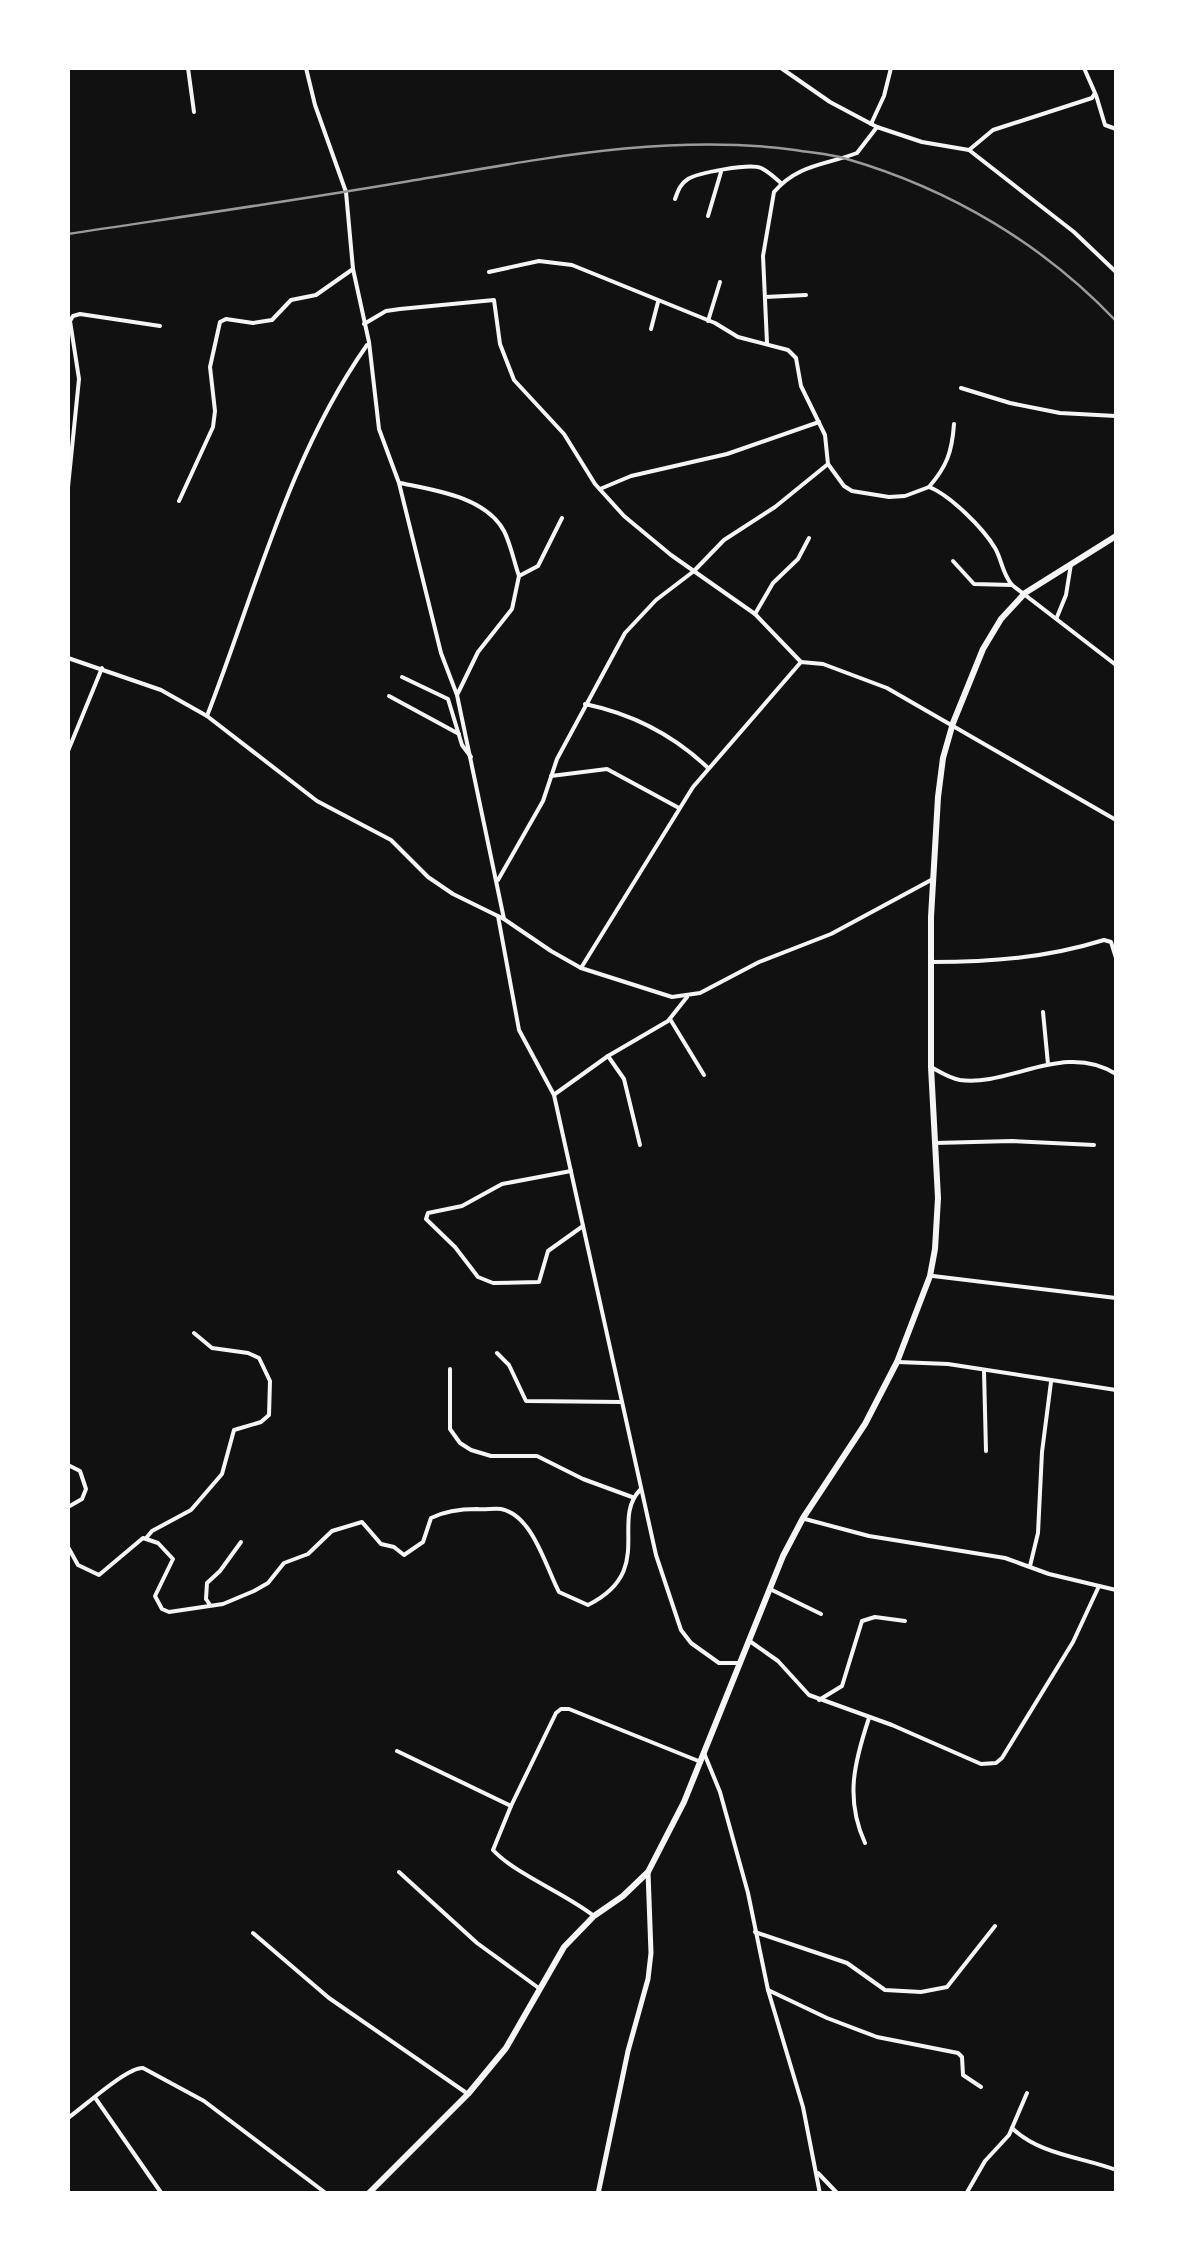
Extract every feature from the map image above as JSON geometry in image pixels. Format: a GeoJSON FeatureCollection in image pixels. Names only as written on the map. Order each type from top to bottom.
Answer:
{"type":"FeatureCollection","features":[{"type":"Feature","properties":{"kind":"main road"},"geometry":{"type":"LineString","coordinates":[[368,2194],[468,2094],[506,2048],[564,1947],[594,1916],[648,1872],[702,1758],[768,1588],[803,1518],[865,1424],[897,1362],[930,1276],[937,1215],[930,1068],[933,879],[938,797],[953,723],[992,631],[1025,593],[1114,539]]}},
{"type":"Feature","properties":{"kind":"street"},"geometry":{"type":"LineString","coordinates":[[188,68],[194,112]]}},
{"type":"Feature","properties":{"kind":"street"},"geometry":{"type":"LineString","coordinates":[[306,68],[315,106],[346,192],[353,269],[369,342],[380,429],[400,483],[441,653],[457,695],[498,880],[520,1030],[554,1095],[656,1555],[681,1630],[706,1656],[741,1664]]}},
{"type":"Feature","properties":{"kind":"street"},"geometry":{"type":"LineString","coordinates":[[782,68],[830,102],[874,126],[922,142],[968,150],[1074,232],[1116,272]]}},
{"type":"Feature","properties":{"kind":"street"},"geometry":{"type":"LineString","coordinates":[[768,343],[764,256],[774,192],[821,161],[857,153],[874,126],[891,68]]}},
{"type":"Feature","properties":{"kind":"street"},"geometry":{"type":"LineString","coordinates":[[1084,68],[1105,125],[1116,129]]}},
{"type":"Feature","properties":{"kind":"street"},"geometry":{"type":"LineString","coordinates":[[968,150],[993,130],[1088,100],[1095,93]]}},
{"type":"Feature","properties":{"kind":"street"},"geometry":{"type":"LineString","coordinates":[[674,199],[679,187],[690,177],[734,166],[755,166],[781,184]]}},
{"type":"Feature","properties":{"kind":"street"},"geometry":{"type":"LineString","coordinates":[[708,216],[722,172]]}},
{"type":"Feature","properties":{"kind":"street"},"geometry":{"type":"LineString","coordinates":[[489,272],[551,261],[572,265],[708,321],[738,338],[768,343],[794,355],[800,386],[820,422],[828,464],[844,486],[866,494],[905,496],[929,487],[946,468],[953,448],[954,424]]}},
{"type":"Feature","properties":{"kind":"street"},"geometry":{"type":"LineString","coordinates":[[179,501],[213,427],[210,367],[220,322],[272,320],[291,300],[316,295],[353,269]]}},
{"type":"Feature","properties":{"kind":"street"},"geometry":{"type":"LineString","coordinates":[[708,321],[720,282]]}},
{"type":"Feature","properties":{"kind":"street"},"geometry":{"type":"LineString","coordinates":[[765,297],[806,294]]}},
{"type":"Feature","properties":{"kind":"street"},"geometry":{"type":"LineString","coordinates":[[363,325],[400,309],[494,300],[500,344],[514,380],[564,434],[600,489],[624,516],[755,614],[801,662]]}},
{"type":"Feature","properties":{"kind":"street"},"geometry":{"type":"LineString","coordinates":[[650,329],[658,302]]}},
{"type":"Feature","properties":{"kind":"street"},"geometry":{"type":"LineString","coordinates":[[68,487],[79,379],[72,316],[160,326]]}},
{"type":"Feature","properties":{"kind":"street"},"geometry":{"type":"LineString","coordinates":[[207,716],[269,538],[340,383],[369,342]]}},
{"type":"Feature","properties":{"kind":"street"},"geometry":{"type":"LineString","coordinates":[[961,388],[1010,403],[1116,416]]}},
{"type":"Feature","properties":{"kind":"street"},"geometry":{"type":"LineString","coordinates":[[600,489],[631,476],[727,454],[820,422]]}},
{"type":"Feature","properties":{"kind":"street"},"geometry":{"type":"LineString","coordinates":[[498,880],[543,802],[550,776],[625,633],[724,540],[776,507],[828,464]]}},
{"type":"Feature","properties":{"kind":"street"},"geometry":{"type":"LineString","coordinates":[[400,483],[452,495],[492,516],[503,529],[518,576],[512,609],[478,652],[457,695]]}},
{"type":"Feature","properties":{"kind":"street"},"geometry":{"type":"LineString","coordinates":[[929,487],[947,495],[987,538],[997,550],[1012,585],[1116,665]]}},
{"type":"Feature","properties":{"kind":"street"},"geometry":{"type":"LineString","coordinates":[[518,576],[538,566],[562,518]]}},
{"type":"Feature","properties":{"kind":"street"},"geometry":{"type":"LineString","coordinates":[[755,614],[773,583],[798,558],[809,538]]}},
{"type":"Feature","properties":{"kind":"street"},"geometry":{"type":"LineString","coordinates":[[953,561],[974,584],[1012,585]]}},
{"type":"Feature","properties":{"kind":"street"},"geometry":{"type":"LineString","coordinates":[[1057,617],[1066,596],[1072,563]]}},
{"type":"Feature","properties":{"kind":"street"},"geometry":{"type":"LineString","coordinates":[[68,658],[160,690],[207,716],[317,801],[391,840],[428,877],[453,894],[501,917],[581,968],[672,997],[687,997],[831,934],[933,879]]}},
{"type":"Feature","properties":{"kind":"street"},"geometry":{"type":"LineString","coordinates":[[581,968],[707,767],[801,662],[823,664],[887,688],[1116,820]]}},
{"type":"Feature","properties":{"kind":"street"},"geometry":{"type":"LineString","coordinates":[[68,751],[102,668]]}},
{"type":"Feature","properties":{"kind":"street"},"geometry":{"type":"LineString","coordinates":[[402,677],[448,699],[466,754],[471,757]]}},
{"type":"Feature","properties":{"kind":"street"},"geometry":{"type":"LineString","coordinates":[[389,696],[459,734]]}},
{"type":"Feature","properties":{"kind":"street"},"geometry":{"type":"LineString","coordinates":[[585,704],[651,725],[707,767]]}},
{"type":"Feature","properties":{"kind":"street"},"geometry":{"type":"LineString","coordinates":[[550,776],[607,769],[679,808]]}},
{"type":"Feature","properties":{"kind":"street"},"geometry":{"type":"LineString","coordinates":[[931,962],[988,963],[1038,957],[1104,940],[1110,942],[1116,958]]}},
{"type":"Feature","properties":{"kind":"street"},"geometry":{"type":"LineString","coordinates":[[554,1095],[608,1056],[670,1019],[687,997]]}},
{"type":"Feature","properties":{"kind":"street"},"geometry":{"type":"LineString","coordinates":[[1044,1012],[1048,1064]]}},
{"type":"Feature","properties":{"kind":"street"},"geometry":{"type":"LineString","coordinates":[[670,1019],[704,1074]]}},
{"type":"Feature","properties":{"kind":"street"},"geometry":{"type":"LineString","coordinates":[[608,1056],[624,1079],[640,1145]]}},
{"type":"Feature","properties":{"kind":"street"},"geometry":{"type":"LineString","coordinates":[[930,1068],[958,1080],[1048,1064],[1082,1063],[1106,1067],[1116,1074]]}},
{"type":"Feature","properties":{"kind":"street"},"geometry":{"type":"LineString","coordinates":[[935,1143],[1094,1144]]}},
{"type":"Feature","properties":{"kind":"street"},"geometry":{"type":"LineString","coordinates":[[571,1171],[502,1184],[462,1206],[428,1213],[426,1219],[455,1247],[478,1278],[523,1285],[538,1282],[548,1252],[584,1226]]}},
{"type":"Feature","properties":{"kind":"street"},"geometry":{"type":"LineString","coordinates":[[930,1276],[1116,1298]]}},
{"type":"Feature","properties":{"kind":"street"},"geometry":{"type":"LineString","coordinates":[[68,1546],[84,1570],[99,1575],[147,1537],[191,1510],[222,1474],[234,1430],[266,1420],[269,1415],[270,1381],[259,1358],[248,1352],[212,1348],[194,1333]]}},
{"type":"Feature","properties":{"kind":"street"},"geometry":{"type":"LineString","coordinates":[[497,1353],[509,1365],[526,1401],[621,1402]]}},
{"type":"Feature","properties":{"kind":"street"},"geometry":{"type":"LineString","coordinates":[[897,1362],[936,1363],[1116,1390]]}},
{"type":"Feature","properties":{"kind":"street"},"geometry":{"type":"LineString","coordinates":[[450,1369],[450,1429],[471,1450],[492,1456],[538,1456],[583,1479],[632,1497]]}},
{"type":"Feature","properties":{"kind":"street"},"geometry":{"type":"LineString","coordinates":[[984,1371],[986,1450]]}},
{"type":"Feature","properties":{"kind":"street"},"geometry":{"type":"LineString","coordinates":[[1030,1566],[1038,1533],[1051,1381]]}},
{"type":"Feature","properties":{"kind":"street"},"geometry":{"type":"LineString","coordinates":[[68,1465],[80,1471],[86,1489],[82,1499],[68,1507]]}},
{"type":"Feature","properties":{"kind":"street"},"geometry":{"type":"LineString","coordinates":[[147,1537],[165,1548],[173,1559],[155,1600],[170,1612],[231,1601],[268,1583],[284,1563],[308,1554],[334,1530],[362,1522],[381,1544],[394,1547],[404,1556],[422,1542],[430,1518],[465,1508],[500,1509],[515,1516],[529,1530],[559,1592],[590,1604],[611,1591],[624,1567],[630,1549],[632,1497],[640,1490]]}},
{"type":"Feature","properties":{"kind":"street"},"geometry":{"type":"LineString","coordinates":[[803,1518],[869,1536],[976,1552],[1116,1590]]}},
{"type":"Feature","properties":{"kind":"street"},"geometry":{"type":"LineString","coordinates":[[210,1604],[206,1599],[207,1583],[241,1542]]}},
{"type":"Feature","properties":{"kind":"street"},"geometry":{"type":"LineString","coordinates":[[68,1563],[73,1557]]}},
{"type":"Feature","properties":{"kind":"street"},"geometry":{"type":"LineString","coordinates":[[749,1641],[778,1661],[801,1688],[819,1700],[981,1764],[996,1763],[1060,1663],[1099,1586]]}},
{"type":"Feature","properties":{"kind":"street"},"geometry":{"type":"LineString","coordinates":[[768,1588],[821,1614]]}},
{"type":"Feature","properties":{"kind":"street"},"geometry":{"type":"LineString","coordinates":[[819,1700],[842,1686],[862,1621],[875,1617],[906,1622]]}},
{"type":"Feature","properties":{"kind":"street"},"geometry":{"type":"LineString","coordinates":[[594,1916],[496,1854],[494,1846],[542,1739],[560,1709],[702,1758],[720,1792],[768,1990],[803,2107],[820,2194]]}},
{"type":"Feature","properties":{"kind":"street"},"geometry":{"type":"LineString","coordinates":[[866,1844],[852,1803],[856,1762],[869,1718]]}},
{"type":"Feature","properties":{"kind":"street"},"geometry":{"type":"LineString","coordinates":[[397,1751],[511,1806]]}},
{"type":"Feature","properties":{"kind":"street"},"geometry":{"type":"LineString","coordinates":[[399,1872],[477,1943],[540,1990]]}},
{"type":"Feature","properties":{"kind":"street"},"geometry":{"type":"LineString","coordinates":[[598,2194],[628,2050],[648,1978],[648,1872]]}},
{"type":"Feature","properties":{"kind":"street"},"geometry":{"type":"LineString","coordinates":[[755,1932],[847,1963],[886,1990],[922,1992],[947,1987],[995,1926]]}},
{"type":"Feature","properties":{"kind":"street"},"geometry":{"type":"LineString","coordinates":[[253,1933],[329,1998],[468,2094]]}},
{"type":"Feature","properties":{"kind":"street"},"geometry":{"type":"LineString","coordinates":[[768,1990],[878,2038],[958,2053],[962,2057],[963,2075],[981,2087]]}},
{"type":"Feature","properties":{"kind":"street"},"geometry":{"type":"LineString","coordinates":[[68,2118],[132,2068],[143,2068],[204,2101],[327,2194]]}},
{"type":"Feature","properties":{"kind":"street"},"geometry":{"type":"LineString","coordinates":[[966,2194],[985,2161],[1012,2128],[1027,2093]]}},
{"type":"Feature","properties":{"kind":"street"},"geometry":{"type":"LineString","coordinates":[[96,2099],[162,2194]]}},
{"type":"Feature","properties":{"kind":"street"},"geometry":{"type":"LineString","coordinates":[[1012,2128],[1040,2148],[1116,2170]]}},
{"type":"Feature","properties":{"kind":"street"},"geometry":{"type":"LineString","coordinates":[[818,2173],[838,2194]]}},
{"type":"Feature","properties":{"kind":"railway"},"geometry":{"type":"LineString","coordinates":[[68,234],[599,151],[746,145],[841,157],[885,171],[958,203],[1058,267],[1116,321]]}}]}
